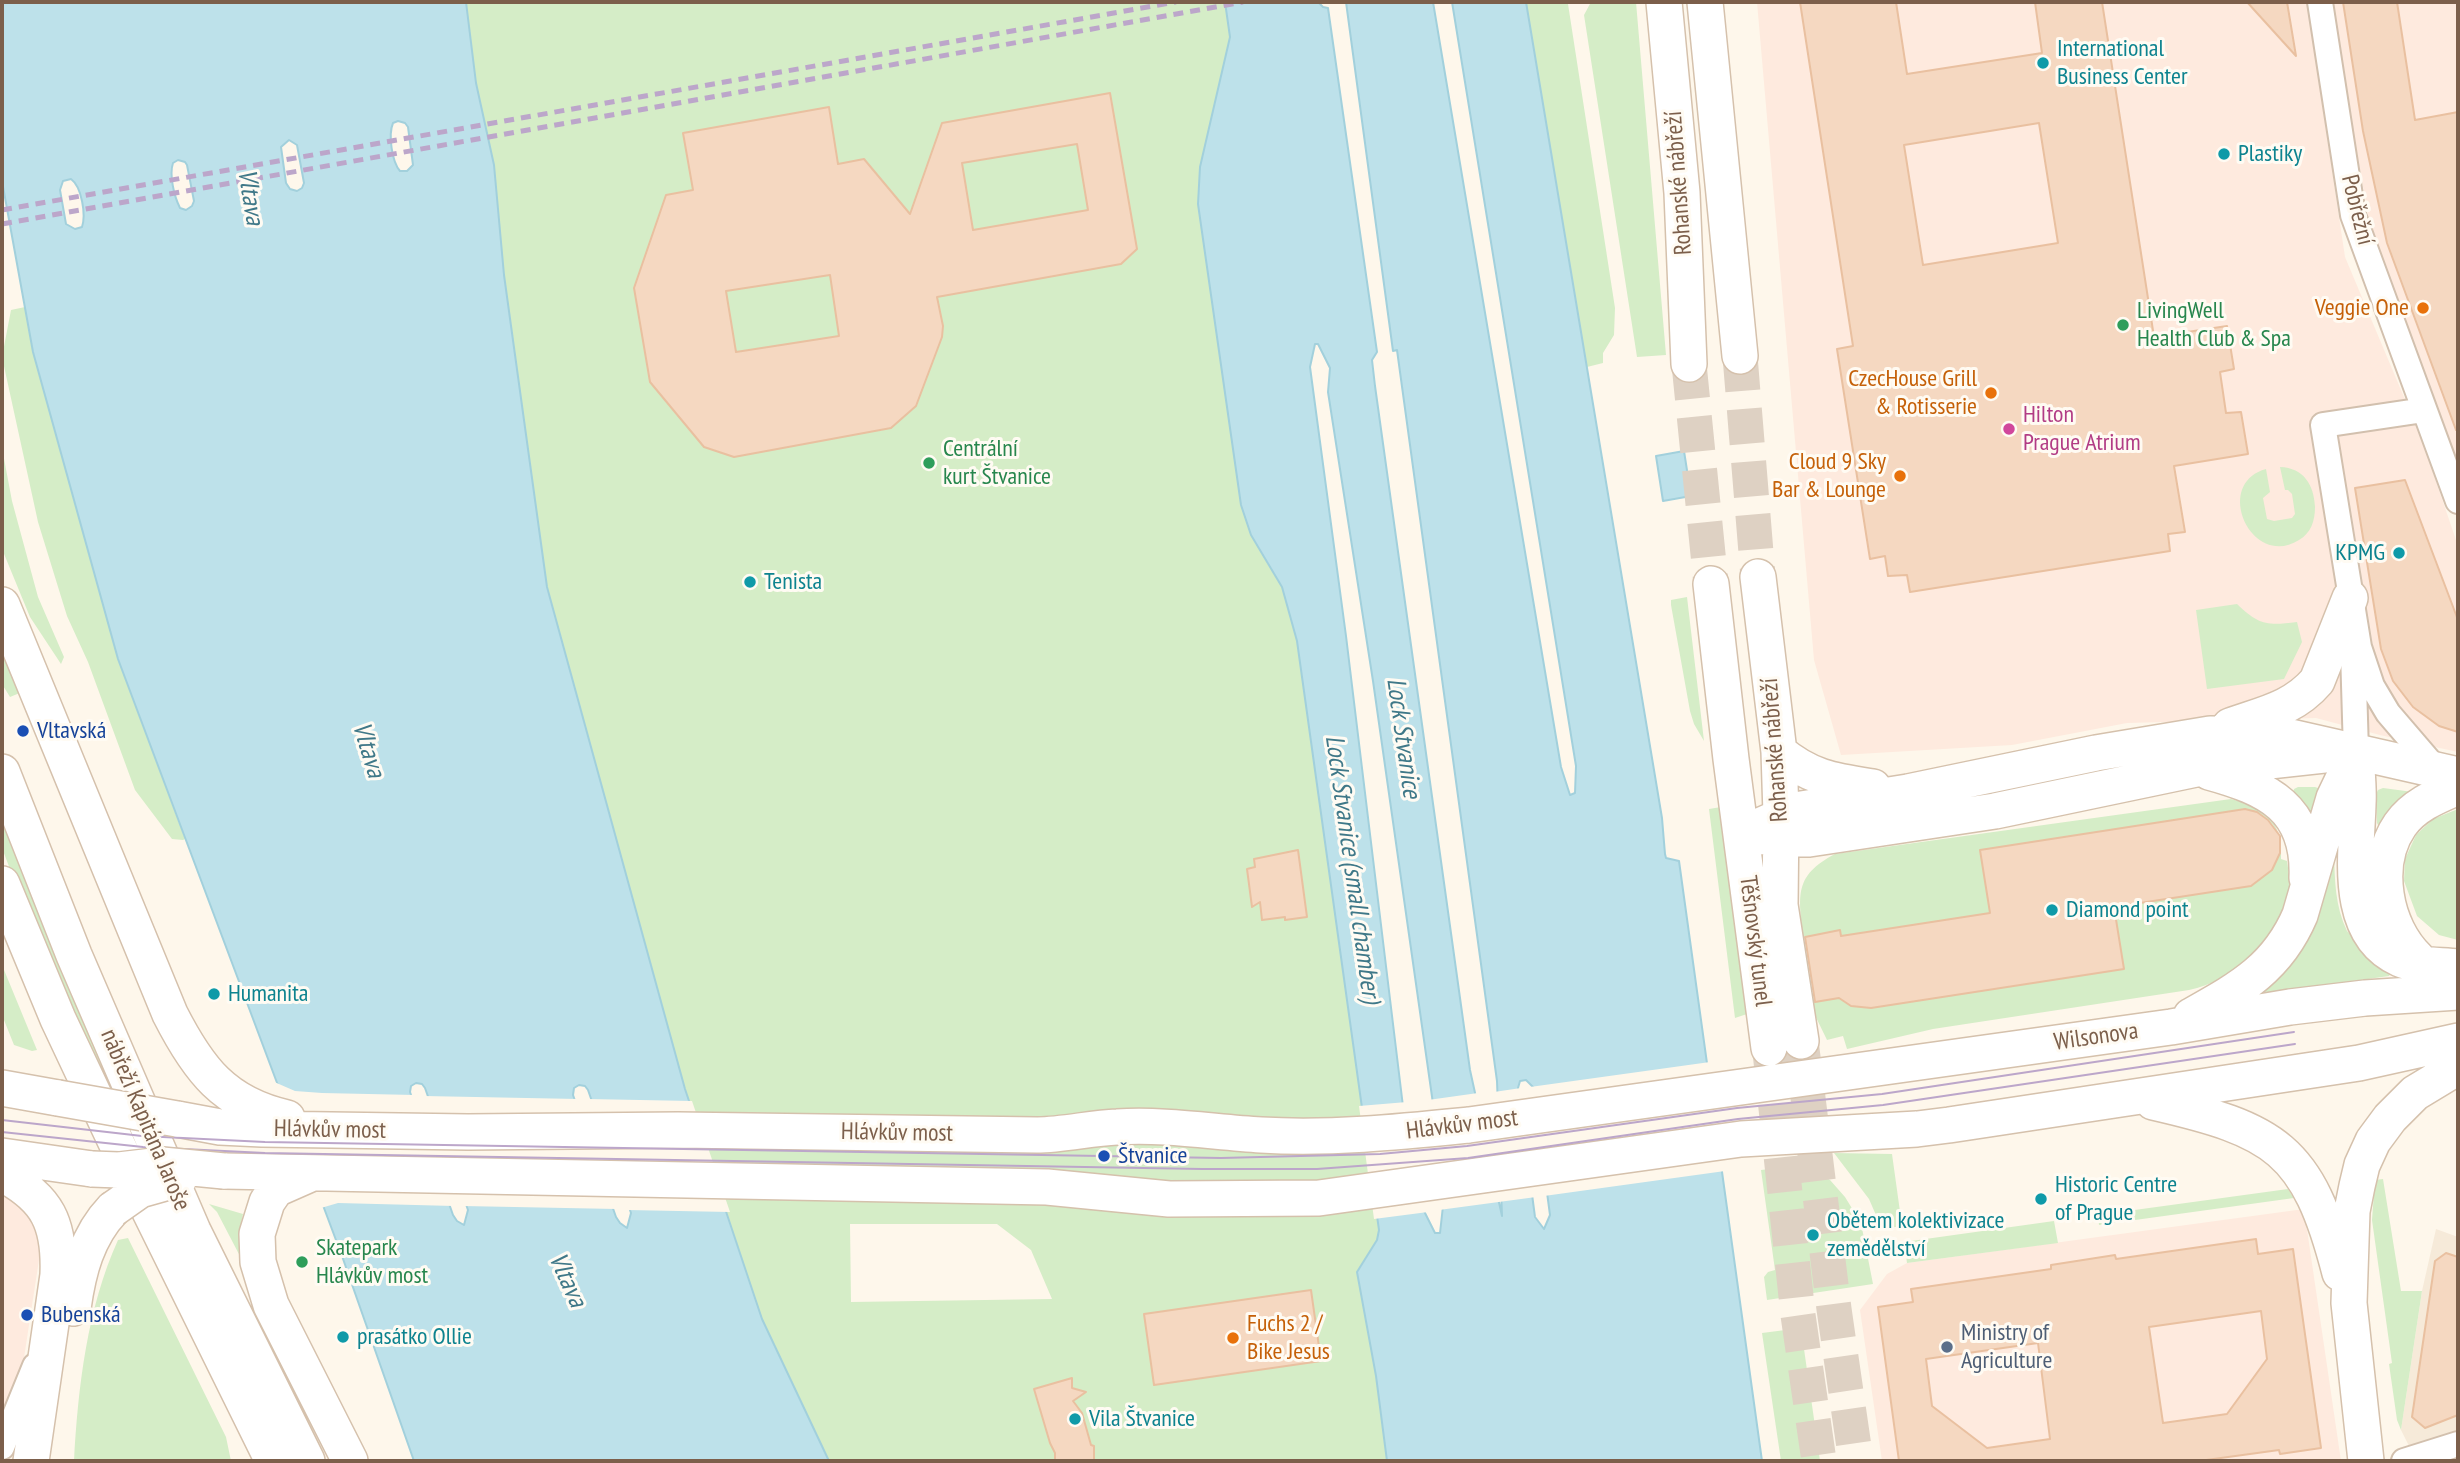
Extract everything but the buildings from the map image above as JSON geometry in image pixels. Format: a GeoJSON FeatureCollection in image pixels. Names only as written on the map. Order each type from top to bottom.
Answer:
{"type":"FeatureCollection","features":[{"type":"Feature","properties":{"kind":"main road","name":"Rohanské nábřeží"},"geometry":{"type":"LineString","coordinates":[[1664,2],[1682,193],[1689,364]]}},
{"type":"Feature","properties":{"kind":"main road","name":"Rohanské nábřeží"},"geometry":{"type":"LineString","coordinates":[[1705,2],[1740,356]]}},
{"type":"Feature","properties":{"kind":"main road","name":"Rohanské nábřeží"},"geometry":{"type":"LineString","coordinates":[[1758,577],[1779,752],[1781,827]]}},
{"type":"Feature","properties":{"kind":"main road","name":"Rohanské nábřeží"},"geometry":{"type":"LineString","coordinates":[[1712,584],[1742,834]]}},
{"type":"Feature","properties":{"kind":"main road"},"geometry":{"type":"LineString","coordinates":[[2210,734],[2290,705],[2308,692],[2317,681],[2350,598]]}},
{"type":"Feature","properties":{"kind":"main road"},"geometry":{"type":"LineString","coordinates":[[2,606],[170,1014],[184,1042],[220,1088],[249,1107],[348,1129]]}},
{"type":"Feature","properties":{"kind":"main road"},"geometry":{"type":"LineString","coordinates":[[1781,827],[1795,810],[1908,792],[2096,753],[2210,734],[2282,735],[2451,777],[2433,798],[2401,823],[2389,849],[2386,863],[2386,897],[2395,925],[2406,945],[2423,963]]}},
{"type":"Feature","properties":{"kind":"main road"},"geometry":{"type":"LineString","coordinates":[[1779,752],[1796,766],[1822,778],[1908,792]]}},
{"type":"Feature","properties":{"kind":"main road"},"geometry":{"type":"LineString","coordinates":[[1742,834],[1781,827],[1810,839],[1995,811],[2196,769],[2356,752]]}},
{"type":"Feature","properties":{"kind":"main road"},"geometry":{"type":"LineString","coordinates":[[2171,1027],[2221,999],[2270,964],[2293,932],[2334,798],[2356,752]]}},
{"type":"Feature","properties":{"kind":"main road"},"geometry":{"type":"LineString","coordinates":[[2356,752],[2358,803],[2354,870],[2359,906],[2371,932],[2385,948],[2400,959],[2458,967]]}},
{"type":"Feature","properties":{"kind":"main road"},"geometry":{"type":"LineString","coordinates":[[2196,769],[2256,787],[2272,795],[2289,813],[2305,852],[2306,892]]}},
{"type":"Feature","properties":{"kind":"main road","name":"nábřeží Kapitána Jaroše"},"geometry":{"type":"LineString","coordinates":[[2,772],[74,955],[193,1231],[307,1461]]}},
{"type":"Feature","properties":{"kind":"main road","name":"Těšnovský tunel"},"geometry":{"type":"LineString","coordinates":[[1742,834],[1785,1045],[1781,827]]}},
{"type":"Feature","properties":{"kind":"main road","name":"nábřeží Kapitána Jaroše"},"geometry":{"type":"LineString","coordinates":[[5,898],[76,1057],[273,1461]]}},
{"type":"Feature","properties":{"kind":"main road","name":"Wilsonova"},"geometry":{"type":"LineString","coordinates":[[1734,1088],[2365,998],[2458,992]]}},
{"type":"Feature","properties":{"kind":"main road"},"geometry":{"type":"LineString","coordinates":[[2134,1098],[2360,1063],[2458,1041]]}},
{"type":"Feature","properties":{"kind":"main road"},"geometry":{"type":"LineString","coordinates":[[2367,1461],[2338,1213],[2373,1141],[2402,1105],[2444,1075]]}},
{"type":"Feature","properties":{"kind":"main road","name":"Hlávkův most"},"geometry":{"type":"LineString","coordinates":[[2,1088],[220,1127],[468,1132],[678,1129],[1063,1135],[1115,1126],[1182,1127],[1314,1137],[1372,1135],[1469,1125],[1734,1088]]}},
{"type":"Feature","properties":{"kind":"main road"},"geometry":{"type":"LineString","coordinates":[[2134,1098],[2211,1115],[2258,1135],[2287,1156],[2338,1213]]}},
{"type":"Feature","properties":{"kind":"main road","name":"Hlávkův most"},"geometry":{"type":"LineString","coordinates":[[2,1156],[92,1169],[119,1170],[162,1165],[224,1171],[310,1174],[1076,1189],[1169,1199],[1320,1198],[1741,1139],[1917,1129],[2134,1098]]}},
{"type":"Feature","properties":{"kind":"main road"},"geometry":{"type":"LineString","coordinates":[[57,1461],[58,1427],[79,1275],[96,1231],[124,1199],[149,1186],[224,1171]]}},
{"type":"Feature","properties":{"kind":"main road"},"geometry":{"type":"LineString","coordinates":[[2,1174],[23,1186],[51,1217],[59,1252],[31,1461]]}},
{"type":"Feature","properties":{"kind":"main road"},"geometry":{"type":"LineString","coordinates":[[310,1174],[276,1189],[263,1209],[257,1234],[258,1262],[271,1305],[350,1461]]}},
{"type":"Feature","properties":{"kind":"main road"},"geometry":{"type":"LineString","coordinates":[[242,1399],[248,1461]]}},
{"type":"Feature","properties":{"kind":"street","name":"Pobřežní"},"geometry":{"type":"LineString","coordinates":[[2320,2],[2353,215],[2458,501]]}},
{"type":"Feature","properties":{"kind":"street"},"geometry":{"type":"LineString","coordinates":[[2424,410],[2323,425],[2358,647],[2372,686],[2388,713],[2451,777]]}},
{"type":"Feature","properties":{"kind":"street"},"geometry":{"type":"LineString","coordinates":[[2350,598],[2356,752]]}},
{"type":"Feature","properties":{"kind":"street"},"geometry":{"type":"LineString","coordinates":[[2,1447],[50,1329]]}},
{"type":"Feature","properties":{"kind":"street"},"geometry":{"type":"LineString","coordinates":[[2404,1461],[2458,1444]]}},
{"type":"Feature","properties":{"kind":"shaded area"},"geometry":{"type":"Polygon","coordinates":[[[1757,2],[2307,2],[2345,257],[2422,440],[2458,546],[2458,752],[2316,718],[2127,723],[2012,745],[1841,755],[1814,660],[1757,2]]]}},
{"type":"Feature","properties":{"kind":"shaded area"},"geometry":{"type":"Polygon","coordinates":[[[2330,2],[2458,2],[2458,470],[2372,237],[2330,2]]]}},
{"type":"Feature","properties":{"kind":"shaded area"},"geometry":{"type":"Polygon","coordinates":[[[2,1187],[28,1208],[42,1240],[20,1384],[2,1422],[2,1187]]]}},
{"type":"Feature","properties":{"kind":"shaded area"},"geometry":{"type":"Polygon","coordinates":[[[2304,1209],[2341,1461],[1882,1461],[1860,1310],[1887,1274],[1907,1263],[2304,1209]]]}},
{"type":"Feature","properties":{"kind":"shaded area"},"geometry":{"type":"Polygon","coordinates":[[[2436,1229],[2458,1237],[2458,1431],[2410,1448],[2401,1430],[2422,1291],[2436,1229]]]}},
{"type":"Feature","properties":{"kind":"green space"},"geometry":{"type":"Polygon","coordinates":[[[466,2],[1225,2],[1230,37],[1200,167],[1198,204],[1241,505],[1251,535],[1282,587],[1297,641],[1379,1230],[1377,1240],[1357,1272],[1376,1376],[1387,1461],[829,1461],[762,1319],[685,1089],[547,587],[504,275],[494,165],[476,83],[466,2]],[[850,1224],[851,1302],[1052,1299],[1031,1250],[997,1224],[850,1224]]]}},
{"type":"Feature","properties":{"kind":"green space"},"geometry":{"type":"Polygon","coordinates":[[[1526,2],[1568,4],[1615,308],[1614,335],[1603,353],[1603,363],[1587,367],[1526,2]]]}},
{"type":"Feature","properties":{"kind":"green space"},"geometry":{"type":"Polygon","coordinates":[[[1591,2],[1636,2],[1666,355],[1637,357],[1584,15],[1591,2]]]}},
{"type":"Feature","properties":{"kind":"green space"},"geometry":{"type":"Polygon","coordinates":[[[25,307],[33,352],[118,659],[185,839],[183,840],[172,839],[135,790],[88,662],[67,616],[38,522],[2,357],[11,310],[25,307]]]}},
{"type":"Feature","properties":{"kind":"green space"},"geometry":{"type":"Polygon","coordinates":[[[2,448],[12,501],[38,597],[64,657],[61,664],[30,617],[2,549],[2,448]]]}},
{"type":"Feature","properties":{"kind":"green space"},"geometry":{"type":"Polygon","coordinates":[[[2280,467],[2295,471],[2306,479],[2315,507],[2313,522],[2307,534],[2282,546],[2266,544],[2254,535],[2240,506],[2242,491],[2250,478],[2266,469],[2270,492],[2263,498],[2267,519],[2274,521],[2292,518],[2295,514],[2292,494],[2285,490],[2280,467]]]}},
{"type":"Feature","properties":{"kind":"green space"},"geometry":{"type":"Polygon","coordinates":[[[1687,597],[1704,741],[1690,711],[1671,605],[1671,600],[1687,597]]]}},
{"type":"Feature","properties":{"kind":"green space"},"geometry":{"type":"Polygon","coordinates":[[[2237,604],[2251,616],[2264,622],[2297,622],[2302,642],[2284,679],[2207,689],[2196,610],[2237,604]]]}},
{"type":"Feature","properties":{"kind":"green space"},"geometry":{"type":"Polygon","coordinates":[[[2,627],[27,690],[10,697],[2,684],[2,627]]]}},
{"type":"Feature","properties":{"kind":"green space"},"geometry":{"type":"Polygon","coordinates":[[[2383,788],[2413,792],[2383,828],[2377,823],[2376,794],[2383,788]]]}},
{"type":"Feature","properties":{"kind":"green space"},"geometry":{"type":"Polygon","coordinates":[[[2294,789],[2321,789],[2314,821],[2293,796],[2294,789]]]}},
{"type":"Feature","properties":{"kind":"green space"},"geometry":{"type":"Polygon","coordinates":[[[2231,799],[2253,807],[2270,818],[2275,826],[2279,835],[2281,859],[2287,861],[2289,876],[2288,899],[2274,931],[2251,958],[2237,969],[2189,990],[1933,1029],[1847,1049],[1843,1036],[1827,1040],[1809,1003],[1839,998],[1851,1006],[1871,1008],[2124,968],[2114,907],[2256,881],[2276,863],[2279,840],[2276,829],[2269,820],[2245,809],[1981,850],[1990,913],[1842,941],[1840,930],[1803,937],[1800,910],[1802,888],[1805,879],[1821,862],[1835,854],[2231,799]]]}},
{"type":"Feature","properties":{"kind":"green space"},"geometry":{"type":"Polygon","coordinates":[[[2,804],[174,1231],[19,893],[2,848],[2,804]]]}},
{"type":"Feature","properties":{"kind":"green space"},"geometry":{"type":"Polygon","coordinates":[[[1721,807],[1747,1014],[1735,1018],[1709,809],[1721,807]]]}},
{"type":"Feature","properties":{"kind":"green space"},"geometry":{"type":"Polygon","coordinates":[[[2458,809],[2458,940],[2439,935],[2417,916],[2404,881],[2405,859],[2416,835],[2433,819],[2458,809]]]}},
{"type":"Feature","properties":{"kind":"green space"},"geometry":{"type":"Polygon","coordinates":[[[2334,855],[2338,903],[2347,931],[2391,973],[2389,976],[2256,993],[2334,855]]]}},
{"type":"Feature","properties":{"kind":"green space"},"geometry":{"type":"Polygon","coordinates":[[[2,965],[37,1050],[14,1045],[2,1015],[2,965]]]}},
{"type":"Feature","properties":{"kind":"green space"},"geometry":{"type":"Polygon","coordinates":[[[1834,1153],[1892,1154],[1902,1226],[1882,1229],[1869,1199],[1834,1153]]]}},
{"type":"Feature","properties":{"kind":"green space"},"geometry":{"type":"Polygon","coordinates":[[[1794,1166],[1811,1169],[1830,1180],[1845,1197],[1861,1223],[1873,1284],[1767,1300],[1764,1277],[1775,1270],[1761,1170],[1794,1166]]]}},
{"type":"Feature","properties":{"kind":"green space"},"geometry":{"type":"Polygon","coordinates":[[[2383,1179],[2401,1291],[2422,1291],[2401,1430],[2397,1420],[2389,1364],[2392,1363],[2372,1220],[2375,1180],[2383,1179]]]}},
{"type":"Feature","properties":{"kind":"green space"},"geometry":{"type":"Polygon","coordinates":[[[2288,1189],[2294,1198],[2099,1225],[2098,1215],[2288,1189]]]}},
{"type":"Feature","properties":{"kind":"green space"},"geometry":{"type":"Polygon","coordinates":[[[209,1204],[243,1214],[239,1233],[242,1260],[217,1212],[209,1204]]]}},
{"type":"Feature","properties":{"kind":"green space"},"geometry":{"type":"Polygon","coordinates":[[[2054,1221],[2058,1243],[1907,1263],[1904,1242],[2054,1221]]]}},
{"type":"Feature","properties":{"kind":"green space"},"geometry":{"type":"Polygon","coordinates":[[[128,1238],[226,1437],[231,1461],[74,1461],[78,1405],[92,1321],[107,1266],[118,1240],[128,1238]]]}},
{"type":"Feature","properties":{"kind":"green space"},"geometry":{"type":"Polygon","coordinates":[[[1801,1328],[1820,1461],[1781,1461],[1762,1333],[1801,1328]]]}},
{"type":"Feature","properties":{"kind":"water","name":"Vltava"},"geometry":{"type":"Polygon","coordinates":[[[2,2],[466,2],[476,83],[494,165],[504,275],[547,587],[685,1089],[762,1319],[829,1461],[414,1461],[342,1256],[118,659],[33,352],[2,181],[2,2]],[[398,121],[393,123],[393,155],[400,171],[407,171],[413,165],[408,127],[398,121]],[[289,140],[281,147],[286,183],[290,189],[297,191],[304,183],[297,145],[289,140]],[[178,160],[173,163],[176,198],[180,208],[186,210],[194,201],[187,165],[178,160]],[[71,179],[63,181],[60,190],[66,224],[75,229],[82,227],[83,209],[78,188],[71,179]],[[416,1083],[411,1086],[410,1092],[453,1215],[464,1225],[468,1210],[425,1088],[416,1083]],[[579,1085],[574,1088],[573,1095],[616,1217],[627,1228],[631,1213],[588,1090],[579,1085]]]}},
{"type":"Feature","properties":{"kind":"water"},"geometry":{"type":"Polygon","coordinates":[[[1225,2],[1318,2],[1328,8],[1377,352],[1372,360],[1375,386],[1470,1070],[1502,1216],[1497,1081],[1397,350],[1393,351],[1346,2],[1433,2],[1561,767],[1570,795],[1575,793],[1576,766],[1452,2],[1526,2],[1662,818],[1665,854],[1666,858],[1679,861],[1762,1461],[1387,1461],[1376,1376],[1357,1272],[1377,1240],[1379,1230],[1297,641],[1282,587],[1251,535],[1241,505],[1198,204],[1200,167],[1230,37],[1225,2]],[[1315,344],[1310,367],[1346,636],[1413,1189],[1435,1233],[1440,1233],[1445,1188],[1373,681],[1328,392],[1330,368],[1318,344],[1315,344]],[[1526,1080],[1520,1081],[1518,1088],[1535,1217],[1544,1229],[1550,1215],[1533,1087],[1526,1080]]]}},
{"type":"Feature","properties":{"kind":"water"},"geometry":{"type":"Polygon","coordinates":[[[1684,451],[1691,496],[1663,501],[1656,456],[1684,451]]]}},
{"type":"Feature","properties":{"kind":"pier"},"geometry":{"type":"Polygon","coordinates":[[[1710,1062],[1725,1171],[1544,1196],[1530,1087],[1710,1062]]]}},
{"type":"Feature","properties":{"kind":"pier"},"geometry":{"type":"Polygon","coordinates":[[[272,1081],[295,1091],[415,1095],[454,1206],[338,1203],[321,1208],[329,1232],[272,1081]]]}},
{"type":"Feature","properties":{"kind":"pier"},"geometry":{"type":"Polygon","coordinates":[[[1521,1088],[1536,1197],[1439,1210],[1441,1188],[1428,1100],[1478,1093],[1497,1181],[1494,1092],[1521,1088]]]}},
{"type":"Feature","properties":{"kind":"pier"},"geometry":{"type":"Polygon","coordinates":[[[424,1096],[578,1099],[617,1209],[463,1206],[424,1096]]]}},
{"type":"Feature","properties":{"kind":"pier"},"geometry":{"type":"Polygon","coordinates":[[[588,1099],[692,1101],[730,1212],[627,1210],[588,1099]]]}},
{"type":"Feature","properties":{"kind":"pier"},"geometry":{"type":"Polygon","coordinates":[[[1407,1102],[1416,1188],[1428,1212],[1374,1219],[1359,1106],[1407,1102]]]}},
{"type":"Feature","properties":{"kind":"tunnel"},"geometry":{"type":"LineString","coordinates":[[1740,356],[1758,577]]}},
{"type":"Feature","properties":{"kind":"tunnel"},"geometry":{"type":"LineString","coordinates":[[1689,364],[1711,584]]}},
{"type":"Feature","properties":{"kind":"tunnel"},"geometry":{"type":"LineString","coordinates":[[1801,1041],[1856,1461]]}},
{"type":"Feature","properties":{"kind":"tunnel"},"geometry":{"type":"LineString","coordinates":[[1770,1052],[1798,1315],[1819,1461]]}},
{"type":"Feature","properties":{"kind":"tram line"},"geometry":{"type":"LineString","coordinates":[[2,1120],[142,1136],[265,1142],[1221,1158],[1380,1154],[1467,1146],[1737,1108],[1882,1094],[2294,1032]]}},
{"type":"Feature","properties":{"kind":"tram line"},"geometry":{"type":"LineString","coordinates":[[2,1132],[143,1147],[265,1153],[1317,1169],[1468,1158],[1738,1119],[1883,1105],[2295,1044]]}},
{"type":"Feature","properties":{"kind":"railway"},"geometry":{"type":"LineString","coordinates":[[2,210],[1176,2]]}},
{"type":"Feature","properties":{"kind":"railway"},"geometry":{"type":"LineString","coordinates":[[2,224],[1243,2]]}},
{"type":"Feature","properties":{"kind":"place","name":"International Business Center"},"geometry":{"type":"Point","coordinates":[2043,63]}},
{"type":"Feature","properties":{"kind":"place","name":"Plastiky"},"geometry":{"type":"Point","coordinates":[2224,154]}},
{"type":"Feature","properties":{"kind":"place","name":"Veggie One"},"geometry":{"type":"Point","coordinates":[2423,308]}},
{"type":"Feature","properties":{"kind":"place","name":"LivingWell Health Club & Spa"},"geometry":{"type":"Point","coordinates":[2123,325]}},
{"type":"Feature","properties":{"kind":"place","name":"CzecHouse Grill & Rotisserie"},"geometry":{"type":"Point","coordinates":[1991,393]}},
{"type":"Feature","properties":{"kind":"place","name":"Hilton Prague Atrium"},"geometry":{"type":"Point","coordinates":[2009,429]}},
{"type":"Feature","properties":{"kind":"place","name":"Centrální kurt Štvanice"},"geometry":{"type":"Point","coordinates":[929,463]}},
{"type":"Feature","properties":{"kind":"place","name":"Cloud 9 Sky Bar & Lounge"},"geometry":{"type":"Point","coordinates":[1900,476]}},
{"type":"Feature","properties":{"kind":"place","name":"KPMG"},"geometry":{"type":"Point","coordinates":[2399,553]}},
{"type":"Feature","properties":{"kind":"place","name":"Tenista"},"geometry":{"type":"Point","coordinates":[750,582]}},
{"type":"Feature","properties":{"kind":"place","name":"Vltavská"},"geometry":{"type":"Point","coordinates":[23,731]}},
{"type":"Feature","properties":{"kind":"place","name":"Diamond point"},"geometry":{"type":"Point","coordinates":[2052,910]}},
{"type":"Feature","properties":{"kind":"place","name":"Humanita"},"geometry":{"type":"Point","coordinates":[214,994]}},
{"type":"Feature","properties":{"kind":"place","name":"Štvanice"},"geometry":{"type":"Point","coordinates":[1104,1156]}},
{"type":"Feature","properties":{"kind":"place","name":"Historic Centre of Prague"},"geometry":{"type":"Point","coordinates":[2041,1199]}},
{"type":"Feature","properties":{"kind":"place","name":"Obětem kolektivizace zemědělství"},"geometry":{"type":"Point","coordinates":[1813,1235]}},
{"type":"Feature","properties":{"kind":"place","name":"Skatepark Hlávkův most"},"geometry":{"type":"Point","coordinates":[302,1262]}},
{"type":"Feature","properties":{"kind":"place","name":"Bubenská"},"geometry":{"type":"Point","coordinates":[27,1315]}},
{"type":"Feature","properties":{"kind":"place","name":"prasátko Ollie"},"geometry":{"type":"Point","coordinates":[343,1337]}},
{"type":"Feature","properties":{"kind":"place","name":"Fuchs 2 / Bike Jesus"},"geometry":{"type":"Point","coordinates":[1233,1338]}},
{"type":"Feature","properties":{"kind":"place","name":"Ministry of Agriculture"},"geometry":{"type":"Point","coordinates":[1947,1347]}},
{"type":"Feature","properties":{"kind":"place","name":"Vila Štvanice"},"geometry":{"type":"Point","coordinates":[1075,1419]}},
{"type":"Feature","properties":{"kind":"water label","name":"Lock Stvanice"},"geometry":{"type":"Point","coordinates":[1403,738]}},
{"type":"Feature","properties":{"kind":"water label","name":"Lock Stvanice (small chamber)"},"geometry":{"type":"Point","coordinates":[1352,869]}}]}
